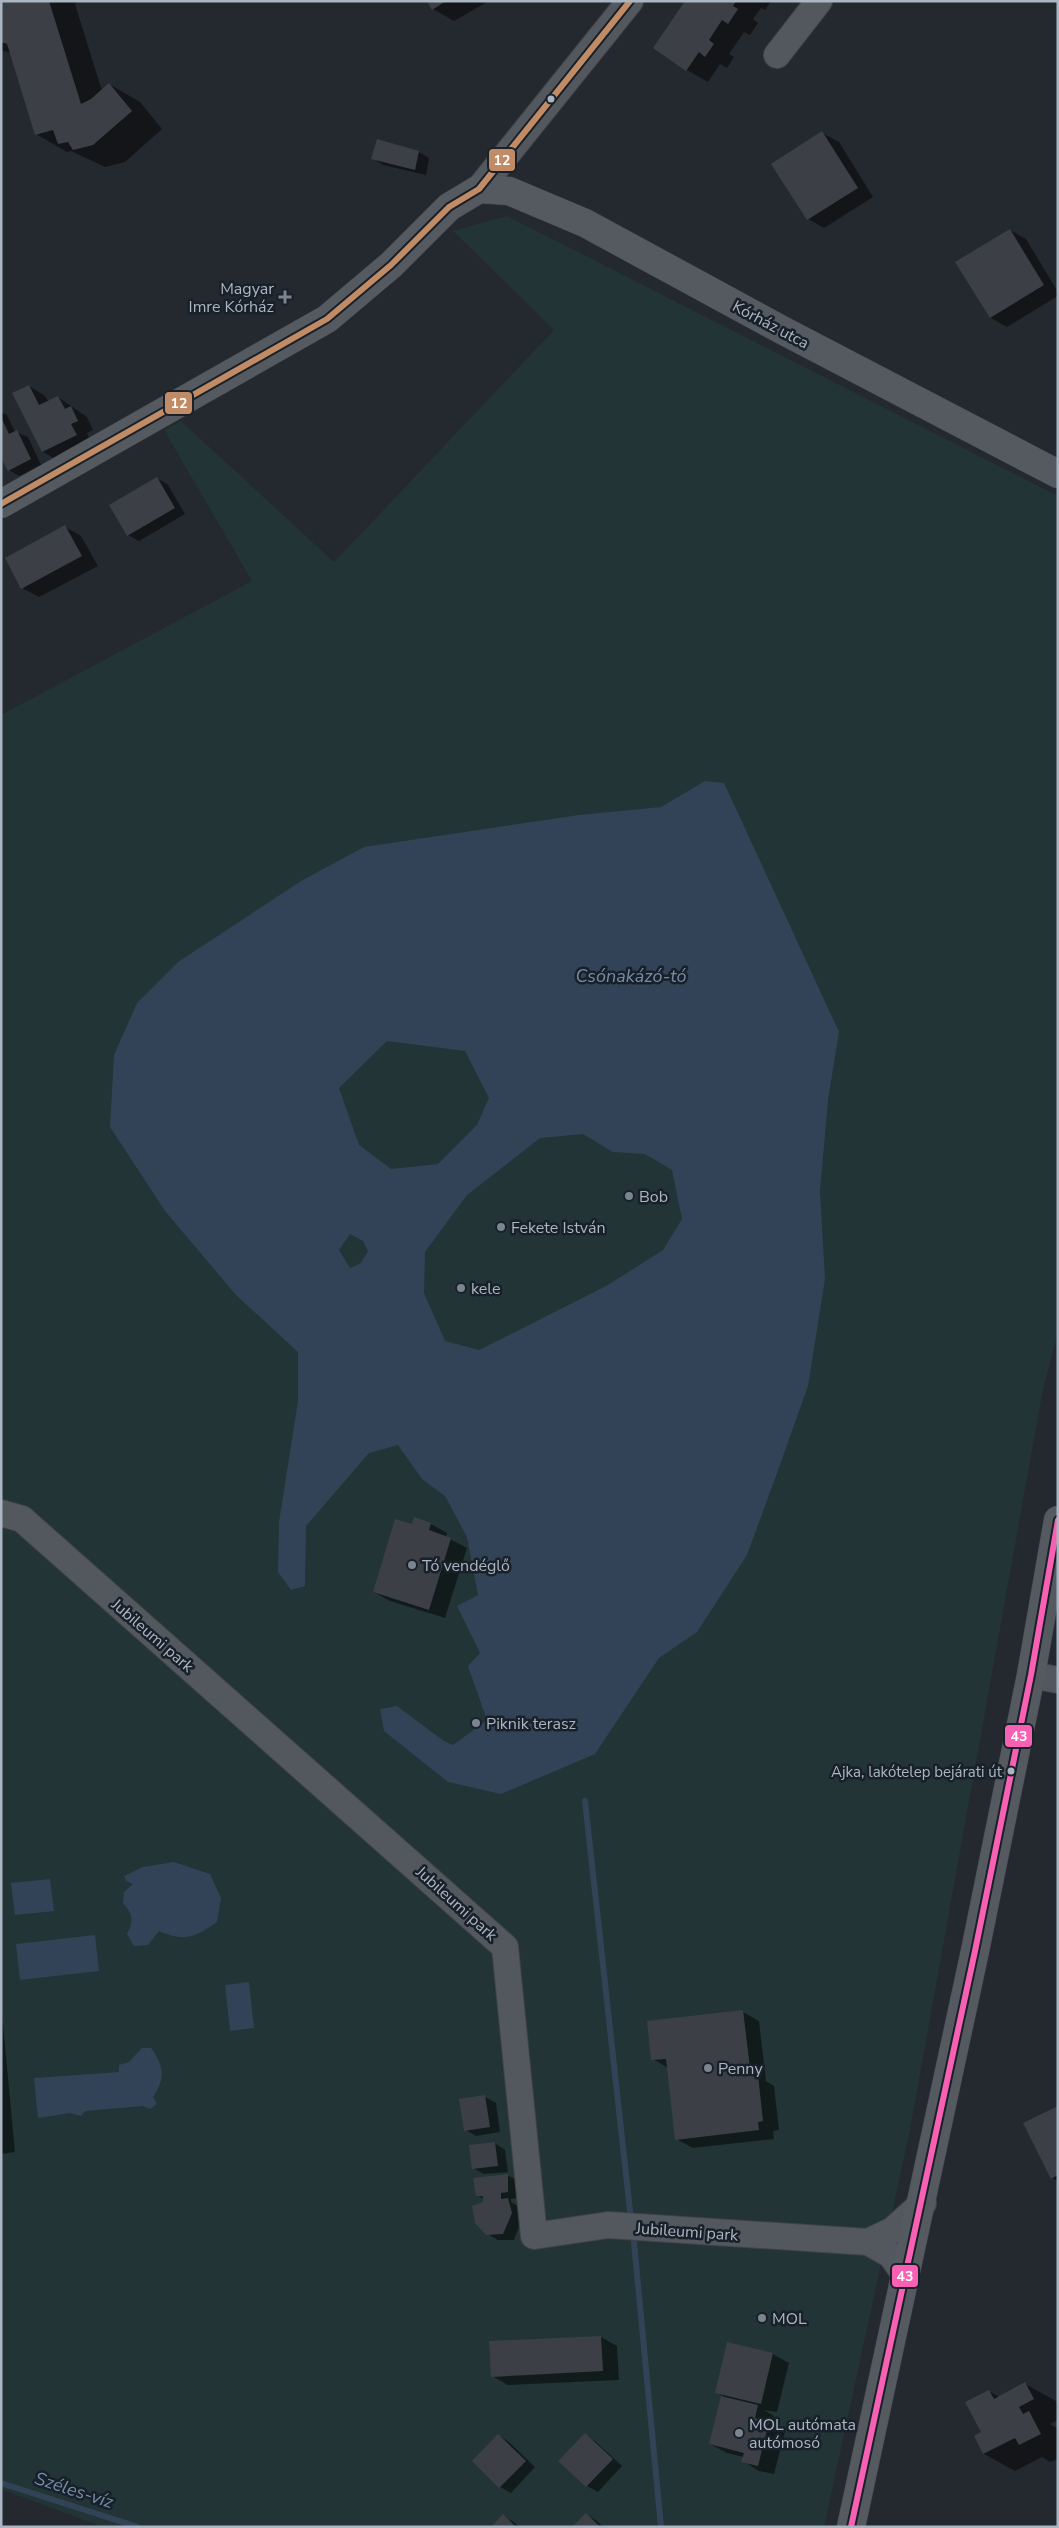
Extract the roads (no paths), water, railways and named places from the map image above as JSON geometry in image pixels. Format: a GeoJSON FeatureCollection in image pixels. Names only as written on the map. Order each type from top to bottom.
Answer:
{"type":"FeatureCollection","features":[{"type":"Feature","properties":{"kind":"main road","name":"Kórház utca"},"geometry":{"type":"LineString","coordinates":[[479,189],[509,190],[584,223],[782,330],[1058,474]]}},
{"type":"Feature","properties":{"kind":"main road"},"geometry":{"type":"LineString","coordinates":[[1,504],[204,391],[327,319],[390,265],[449,207],[479,189]]}},
{"type":"Feature","properties":{"kind":"main road"},"geometry":{"type":"LineString","coordinates":[[852,2527],[923,2203],[1031,1675],[1058,1520]]}},
{"type":"Feature","properties":{"kind":"street"},"geometry":{"type":"LineString","coordinates":[[479,189],[630,1]]}},
{"type":"Feature","properties":{"kind":"street"},"geometry":{"type":"LineString","coordinates":[[777,55],[819,1]]}},
{"type":"Feature","properties":{"kind":"street","name":"Jubileumi park"},"geometry":{"type":"LineString","coordinates":[[1,1513],[22,1519],[505,1946],[534,2236],[608,2225],[868,2242],[891,2255],[906,2276]]}},
{"type":"Feature","properties":{"kind":"street"},"geometry":{"type":"LineString","coordinates":[[1031,1675],[1058,1680]]}},
{"type":"Feature","properties":{"kind":"street","name":"Jubileumi park"},"geometry":{"type":"LineString","coordinates":[[868,2242],[894,2230],[923,2203]]}},
{"type":"Feature","properties":{"kind":"water","name":"Csónakázó-tó"},"geometry":{"type":"Polygon","coordinates":[[[705,781],[724,783],[839,1032],[828,1100],[820,1191],[825,1279],[808,1386],[747,1555],[697,1632],[659,1658],[595,1754],[501,1794],[448,1782],[384,1731],[380,1709],[397,1706],[444,1741],[453,1745],[487,1720],[468,1666],[480,1653],[457,1606],[478,1595],[467,1537],[445,1496],[422,1479],[398,1445],[369,1453],[306,1526],[305,1586],[291,1590],[278,1572],[279,1522],[298,1401],[298,1352],[236,1295],[165,1211],[110,1127],[114,1055],[137,1003],[178,962],[301,881],[364,847],[579,815],[661,807],[705,781]],[[387,1041],[339,1088],[359,1145],[391,1169],[438,1164],[477,1125],[489,1098],[465,1051],[387,1041]],[[583,1134],[540,1138],[467,1195],[425,1252],[424,1293],[445,1341],[479,1350],[608,1285],[663,1250],[682,1219],[672,1170],[645,1154],[613,1152],[583,1134]],[[350,1234],[339,1250],[350,1268],[361,1263],[368,1251],[363,1241],[350,1234]]]}},
{"type":"Feature","properties":{"kind":"water"},"geometry":{"type":"Polygon","coordinates":[[[174,1862],[210,1874],[221,1898],[217,1922],[202,1932],[189,1937],[176,1936],[159,1931],[148,1945],[134,1946],[127,1934],[131,1925],[131,1918],[129,1911],[123,1903],[124,1892],[133,1884],[126,1881],[124,1876],[143,1867],[174,1862]]]}},
{"type":"Feature","properties":{"kind":"water"},"geometry":{"type":"Polygon","coordinates":[[[50,1879],[54,1911],[15,1915],[11,1883],[50,1879]]]}},
{"type":"Feature","properties":{"kind":"water"},"geometry":{"type":"Polygon","coordinates":[[[95,1935],[99,1971],[20,1980],[16,1944],[95,1935]]]}},
{"type":"Feature","properties":{"kind":"water"},"geometry":{"type":"Polygon","coordinates":[[[249,1982],[254,2028],[230,2031],[225,1985],[249,1982]]]}},
{"type":"Feature","properties":{"kind":"water"},"geometry":{"type":"Polygon","coordinates":[[[142,2048],[151,2048],[159,2061],[162,2072],[160,2084],[153,2097],[157,2104],[150,2109],[143,2106],[85,2111],[81,2116],[70,2113],[38,2118],[34,2078],[119,2072],[119,2065],[129,2062],[142,2048]]]}},
{"type":"Feature","properties":{"kind":"waterway"},"geometry":{"type":"LineString","coordinates":[[585,1801],[631,2220]]}},
{"type":"Feature","properties":{"kind":"waterway"},"geometry":{"type":"LineString","coordinates":[[633,2232],[661,2527]]}},
{"type":"Feature","properties":{"kind":"waterway","name":"Széles-víz"},"geometry":{"type":"LineString","coordinates":[[1,2483],[138,2527]]}},
{"type":"Feature","properties":{"kind":"place","name":"Magyar Imre Kórház"},"geometry":{"type":"Point","coordinates":[285,297]}},
{"type":"Feature","properties":{"kind":"place","name":"Bob"},"geometry":{"type":"Point","coordinates":[629,1196]}},
{"type":"Feature","properties":{"kind":"place","name":"Fekete István"},"geometry":{"type":"Point","coordinates":[501,1227]}},
{"type":"Feature","properties":{"kind":"place","name":"kele"},"geometry":{"type":"Point","coordinates":[461,1288]}},
{"type":"Feature","properties":{"kind":"place","name":"Tó vendéglő"},"geometry":{"type":"Point","coordinates":[412,1565]}},
{"type":"Feature","properties":{"kind":"place","name":"Piknik terasz"},"geometry":{"type":"Point","coordinates":[476,1723]}},
{"type":"Feature","properties":{"kind":"place","name":"Ajka, lakótelep bejárati út"},"geometry":{"type":"Point","coordinates":[1011,1771]}},
{"type":"Feature","properties":{"kind":"place","name":"Penny"},"geometry":{"type":"Point","coordinates":[708,2068]}},
{"type":"Feature","properties":{"kind":"place","name":"MOL"},"geometry":{"type":"Point","coordinates":[762,2318]}},
{"type":"Feature","properties":{"kind":"place","name":"MOL autómata autómosó"},"geometry":{"type":"Point","coordinates":[739,2433]}}]}
